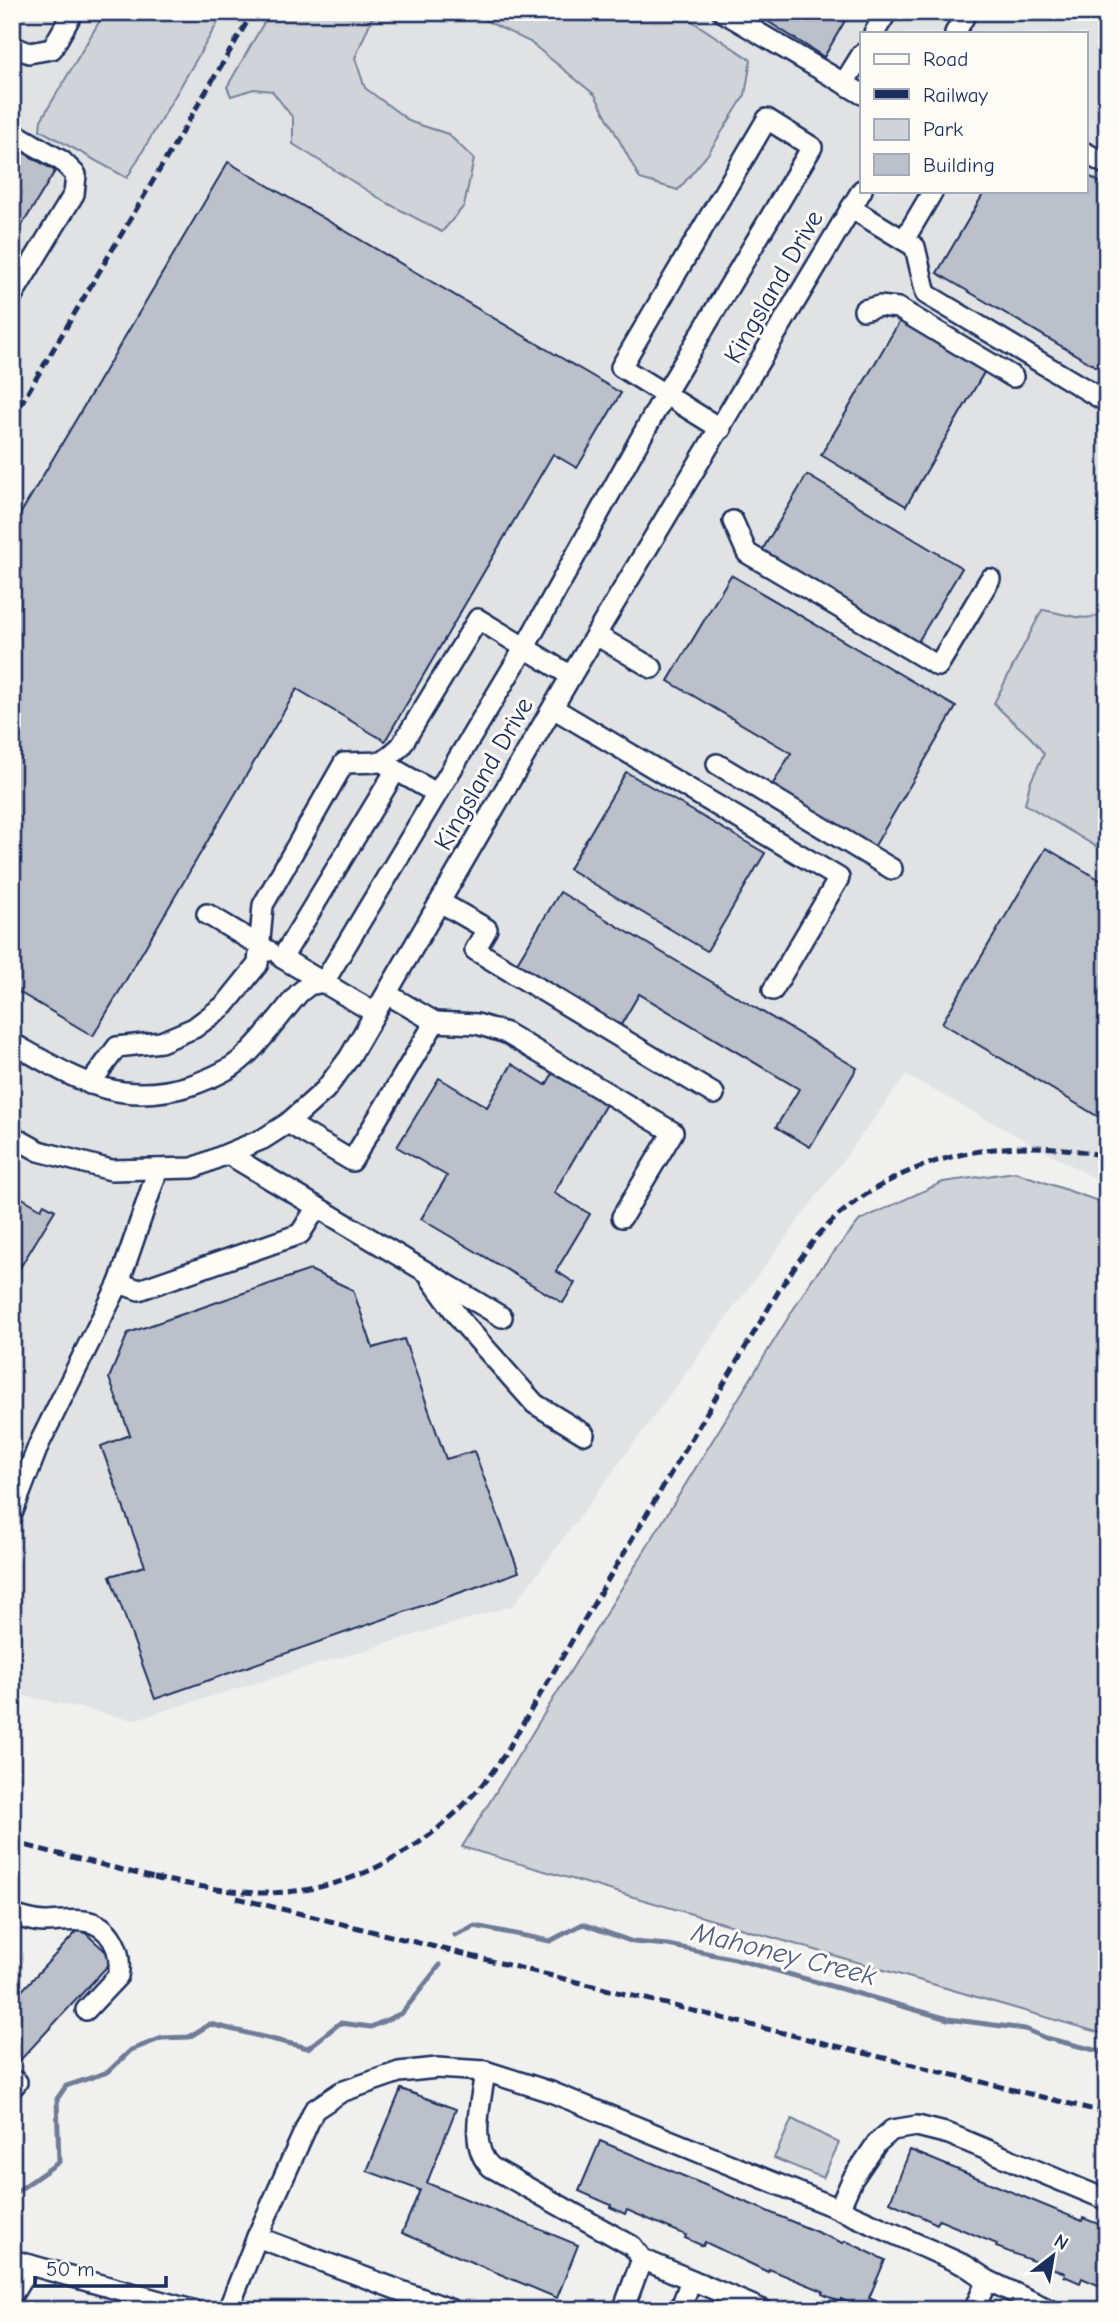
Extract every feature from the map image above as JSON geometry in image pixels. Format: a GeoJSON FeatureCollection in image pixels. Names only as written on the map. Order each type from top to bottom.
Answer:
{"type":"FeatureCollection","features":[{"type":"Feature","properties":{"kind":"street"},"geometry":{"type":"LineString","coordinates":[[12,46],[29,53],[52,49],[74,12]]}},
{"type":"Feature","properties":{"kind":"street"},"geometry":{"type":"LineString","coordinates":[[723,12],[860,93]]}},
{"type":"Feature","properties":{"kind":"street"},"geometry":{"type":"LineString","coordinates":[[875,32],[887,12]]}},
{"type":"Feature","properties":{"kind":"street"},"geometry":{"type":"LineString","coordinates":[[956,32],[967,12]]}},
{"type":"Feature","properties":{"kind":"street"},"geometry":{"type":"LineString","coordinates":[[844,83],[860,57]]}},
{"type":"Feature","properties":{"kind":"street"},"geometry":{"type":"LineString","coordinates":[[12,1043],[90,1084],[117,1093],[162,1094],[208,1080],[242,1059],[299,993],[309,985],[324,982],[525,647],[665,394],[812,147],[767,119],[621,367],[665,394],[721,429]]}},
{"type":"Feature","properties":{"kind":"street"},"geometry":{"type":"LineString","coordinates":[[12,132],[62,161],[76,175],[74,194],[12,296]]}},
{"type":"Feature","properties":{"kind":"street"},"geometry":{"type":"LineString","coordinates":[[1088,154],[1107,165]]}},
{"type":"Feature","properties":{"kind":"street","name":"Kingsland Drive"},"geometry":{"type":"LineString","coordinates":[[13,1136],[39,1151],[111,1170],[192,1168],[228,1154],[288,1123],[325,1090],[349,1058],[571,676],[861,192]]}},
{"type":"Feature","properties":{"kind":"street"},"geometry":{"type":"LineString","coordinates":[[904,240],[932,192]]}},
{"type":"Feature","properties":{"kind":"street"},"geometry":{"type":"LineString","coordinates":[[851,208],[915,247],[926,294],[1105,401]]}},
{"type":"Feature","properties":{"kind":"street"},"geometry":{"type":"LineString","coordinates":[[864,310],[879,306],[898,308],[1013,377]]}},
{"type":"Feature","properties":{"kind":"street"},"geometry":{"type":"LineString","coordinates":[[733,521],[747,553],[938,666],[989,579]]}},
{"type":"Feature","properties":{"kind":"street"},"geometry":{"type":"LineString","coordinates":[[282,958],[401,746],[478,619],[571,676]]}},
{"type":"Feature","properties":{"kind":"street"},"geometry":{"type":"LineString","coordinates":[[596,635],[652,668]]}},
{"type":"Feature","properties":{"kind":"street"},"geometry":{"type":"LineString","coordinates":[[553,708],[839,878],[773,990]]}},
{"type":"Feature","properties":{"kind":"street"},"geometry":{"type":"LineString","coordinates":[[90,1084],[117,1047],[161,1042],[194,1028],[225,1005],[258,964],[263,905],[344,763],[390,766],[436,793]]}},
{"type":"Feature","properties":{"kind":"street"},"geometry":{"type":"LineString","coordinates":[[717,764],[892,869]]}},
{"type":"Feature","properties":{"kind":"street"},"geometry":{"type":"LineString","coordinates":[[440,902],[487,929],[475,950],[714,1094]]}},
{"type":"Feature","properties":{"kind":"street"},"geometry":{"type":"LineString","coordinates":[[207,914],[375,1013]]}},
{"type":"Feature","properties":{"kind":"street"},"geometry":{"type":"LineString","coordinates":[[387,994],[435,1023],[477,1024],[506,1033],[673,1132],[622,1217]]}},
{"type":"Feature","properties":{"kind":"street"},"geometry":{"type":"LineString","coordinates":[[288,1123],[352,1161],[435,1023]]}},
{"type":"Feature","properties":{"kind":"street"},"geometry":{"type":"LineString","coordinates":[[228,1154],[502,1317]]}},
{"type":"Feature","properties":{"kind":"street"},"geometry":{"type":"LineString","coordinates":[[12,1514],[39,1444],[119,1283],[158,1169]]}},
{"type":"Feature","properties":{"kind":"street"},"geometry":{"type":"LineString","coordinates":[[119,1283],[139,1290],[300,1234],[317,1207]]}},
{"type":"Feature","properties":{"kind":"street"},"geometry":{"type":"LineString","coordinates":[[427,1272],[462,1322],[535,1404],[584,1434]]}},
{"type":"Feature","properties":{"kind":"street"},"geometry":{"type":"LineString","coordinates":[[12,1915],[43,1923],[92,1922],[109,1934],[119,1952],[118,1976],[86,2010]]}},
{"type":"Feature","properties":{"kind":"street"},"geometry":{"type":"LineString","coordinates":[[228,2310],[257,2237],[314,2110],[341,2092],[399,2072],[437,2068],[485,2071],[564,2097],[839,2208],[966,2266],[986,2280],[1050,2310]]}},
{"type":"Feature","properties":{"kind":"street"},"geometry":{"type":"LineString","coordinates":[[485,2071],[478,2141],[483,2160],[495,2170],[632,2246],[642,2259],[691,2280],[736,2304],[763,2310]]}},
{"type":"Feature","properties":{"kind":"street"},"geometry":{"type":"LineString","coordinates":[[839,2208],[852,2180],[877,2143],[892,2130],[917,2126],[949,2134],[1107,2200]]}},
{"type":"Feature","properties":{"kind":"street"},"geometry":{"type":"LineString","coordinates":[[257,2237],[452,2310]]}},
{"type":"Feature","properties":{"kind":"street"},"geometry":{"type":"LineString","coordinates":[[623,2310],[642,2259]]}},
{"type":"Feature","properties":{"kind":"street"},"geometry":{"type":"LineString","coordinates":[[12,2295],[21,2262],[192,2310]]}},
{"type":"Feature","properties":{"kind":"street"},"geometry":{"type":"LineString","coordinates":[[680,2310],[691,2280]]}},
{"type":"Feature","properties":{"kind":"street"},"geometry":{"type":"LineString","coordinates":[[974,2310],[986,2280]]}},
{"type":"Feature","properties":{"kind":"shaded area"},"geometry":{"type":"Polygon","coordinates":[[[12,12],[1107,12],[1107,1185],[906,1075],[514,1605],[133,1720],[12,1693],[12,12]]]}},
{"type":"Feature","properties":{"kind":"green space"},"geometry":{"type":"Polygon","coordinates":[[[105,12],[224,12],[127,178],[40,130],[41,120],[105,12]]]}},
{"type":"Feature","properties":{"kind":"green space"},"geometry":{"type":"Polygon","coordinates":[[[270,12],[407,12],[372,18],[355,58],[365,88],[411,122],[448,134],[474,159],[464,206],[442,232],[387,203],[293,144],[293,118],[272,91],[254,89],[231,96],[227,87],[270,12]]]}},
{"type":"Feature","properties":{"kind":"green space"},"geometry":{"type":"Polygon","coordinates":[[[461,12],[678,12],[751,60],[745,95],[708,154],[678,190],[640,179],[595,95],[530,42],[470,13],[461,12]]]}},
{"type":"Feature","properties":{"kind":"green space"},"geometry":{"type":"Polygon","coordinates":[[[1042,610],[1083,618],[1107,611],[1107,853],[1025,804],[1030,783],[1044,754],[994,703],[1042,610]]]}},
{"type":"Feature","properties":{"kind":"green space"},"geometry":{"type":"Polygon","coordinates":[[[1015,1172],[1107,1204],[1107,2035],[462,1847],[812,1279],[860,1220],[943,1182],[1015,1172]]]}},
{"type":"Feature","properties":{"kind":"green space"},"geometry":{"type":"Polygon","coordinates":[[[792,2119],[839,2143],[823,2178],[774,2158],[792,2119]]]}},
{"type":"Feature","properties":{"kind":"building"},"geometry":{"type":"Polygon","coordinates":[[[753,12],[850,12],[824,57],[753,12]]]}},
{"type":"Feature","properties":{"kind":"building"},"geometry":{"type":"Polygon","coordinates":[[[12,146],[55,171],[12,242],[12,146]]]}},
{"type":"Feature","properties":{"kind":"building"},"geometry":{"type":"Polygon","coordinates":[[[228,162],[621,393],[577,468],[553,454],[385,741],[297,689],[93,1036],[12,988],[12,528],[228,162]]]}},
{"type":"Feature","properties":{"kind":"building"},"geometry":{"type":"Polygon","coordinates":[[[1088,175],[1107,187],[1107,373],[937,273],[984,192],[1088,192],[1088,175]]]}},
{"type":"Feature","properties":{"kind":"building"},"geometry":{"type":"Polygon","coordinates":[[[901,319],[986,369],[906,506],[821,455],[901,319]]]}},
{"type":"Feature","properties":{"kind":"building"},"geometry":{"type":"Polygon","coordinates":[[[807,475],[962,568],[916,645],[761,552],[807,475]]]}},
{"type":"Feature","properties":{"kind":"building"},"geometry":{"type":"Polygon","coordinates":[[[731,575],[956,707],[873,849],[770,789],[791,753],[668,681],[731,575]]]}},
{"type":"Feature","properties":{"kind":"building"},"geometry":{"type":"Polygon","coordinates":[[[626,772],[765,853],[707,951],[569,869],[626,772]]]}},
{"type":"Feature","properties":{"kind":"building"},"geometry":{"type":"Polygon","coordinates":[[[1046,848],[1107,884],[1107,1122],[942,1023],[1046,848]]]}},
{"type":"Feature","properties":{"kind":"building"},"geometry":{"type":"Polygon","coordinates":[[[560,892],[857,1068],[810,1147],[776,1127],[799,1089],[639,994],[621,1025],[517,963],[560,892]]]}},
{"type":"Feature","properties":{"kind":"building"},"geometry":{"type":"Polygon","coordinates":[[[512,1064],[546,1085],[553,1073],[606,1104],[554,1193],[590,1214],[556,1271],[575,1283],[563,1303],[421,1219],[447,1176],[397,1147],[439,1078],[487,1107],[512,1064]]]}},
{"type":"Feature","properties":{"kind":"building"},"geometry":{"type":"Polygon","coordinates":[[[12,1192],[41,1209],[44,1204],[55,1210],[12,1281],[12,1192]]]}},
{"type":"Feature","properties":{"kind":"building"},"geometry":{"type":"Polygon","coordinates":[[[310,1270],[353,1290],[373,1348],[404,1339],[446,1459],[474,1451],[519,1572],[155,1699],[110,1576],[145,1566],[101,1446],[130,1435],[109,1378],[128,1333],[310,1270]]]}},
{"type":"Feature","properties":{"kind":"building"},"geometry":{"type":"Polygon","coordinates":[[[80,1928],[114,1959],[12,2069],[12,1994],[16,1997],[80,1928]]]}},
{"type":"Feature","properties":{"kind":"building"},"geometry":{"type":"Polygon","coordinates":[[[401,2089],[456,2109],[427,2183],[578,2245],[557,2298],[402,2233],[420,2190],[367,2171],[401,2089]]]}},
{"type":"Feature","properties":{"kind":"building"},"geometry":{"type":"Polygon","coordinates":[[[600,2141],[843,2243],[846,2241],[885,2260],[869,2298],[895,2310],[862,2310],[841,2299],[840,2302],[822,2294],[823,2291],[769,2269],[768,2272],[705,2242],[703,2246],[685,2238],[686,2235],[627,2210],[625,2214],[579,2191],[600,2141]]]}},
{"type":"Feature","properties":{"kind":"building"},"geometry":{"type":"Polygon","coordinates":[[[910,2150],[1082,2221],[1083,2218],[1101,2225],[1100,2228],[1107,2231],[1107,2289],[1082,2278],[1080,2283],[1064,2276],[1065,2273],[996,2247],[997,2244],[939,2220],[937,2224],[890,2202],[910,2150]]]}},
{"type":"Feature","properties":{"kind":"waterway","name":"Mahoney Creek"},"geometry":{"type":"LineString","coordinates":[[455,1935],[475,1926],[550,1941],[583,1924],[633,1942],[668,1945],[735,1959],[948,2019],[1025,2029],[1046,2038],[1107,2053]]}},
{"type":"Feature","properties":{"kind":"waterway","name":"Mahoney Creek"},"geometry":{"type":"LineString","coordinates":[[12,2195],[59,2162],[57,2099],[66,2086],[108,2072],[131,2050],[162,2038],[189,2037],[210,2024],[308,2048],[340,2023],[371,2027],[402,2013],[440,1965]]}},
{"type":"Feature","properties":{"kind":"railway"},"geometry":{"type":"LineString","coordinates":[[12,419],[253,12]]}},
{"type":"Feature","properties":{"kind":"railway"},"geometry":{"type":"LineString","coordinates":[[154,1878],[237,1892],[302,1890],[337,1883],[370,1870],[402,1854],[432,1833],[484,1783],[505,1754],[781,1287],[815,1239],[844,1211],[876,1188],[912,1170],[949,1157],[1029,1147],[1068,1149],[1107,1157]]}},
{"type":"Feature","properties":{"kind":"railway"},"geometry":{"type":"LineString","coordinates":[[12,1842],[162,1880]]}},
{"type":"Feature","properties":{"kind":"railway"},"geometry":{"type":"LineString","coordinates":[[237,1898],[1107,2113]]}}]}
